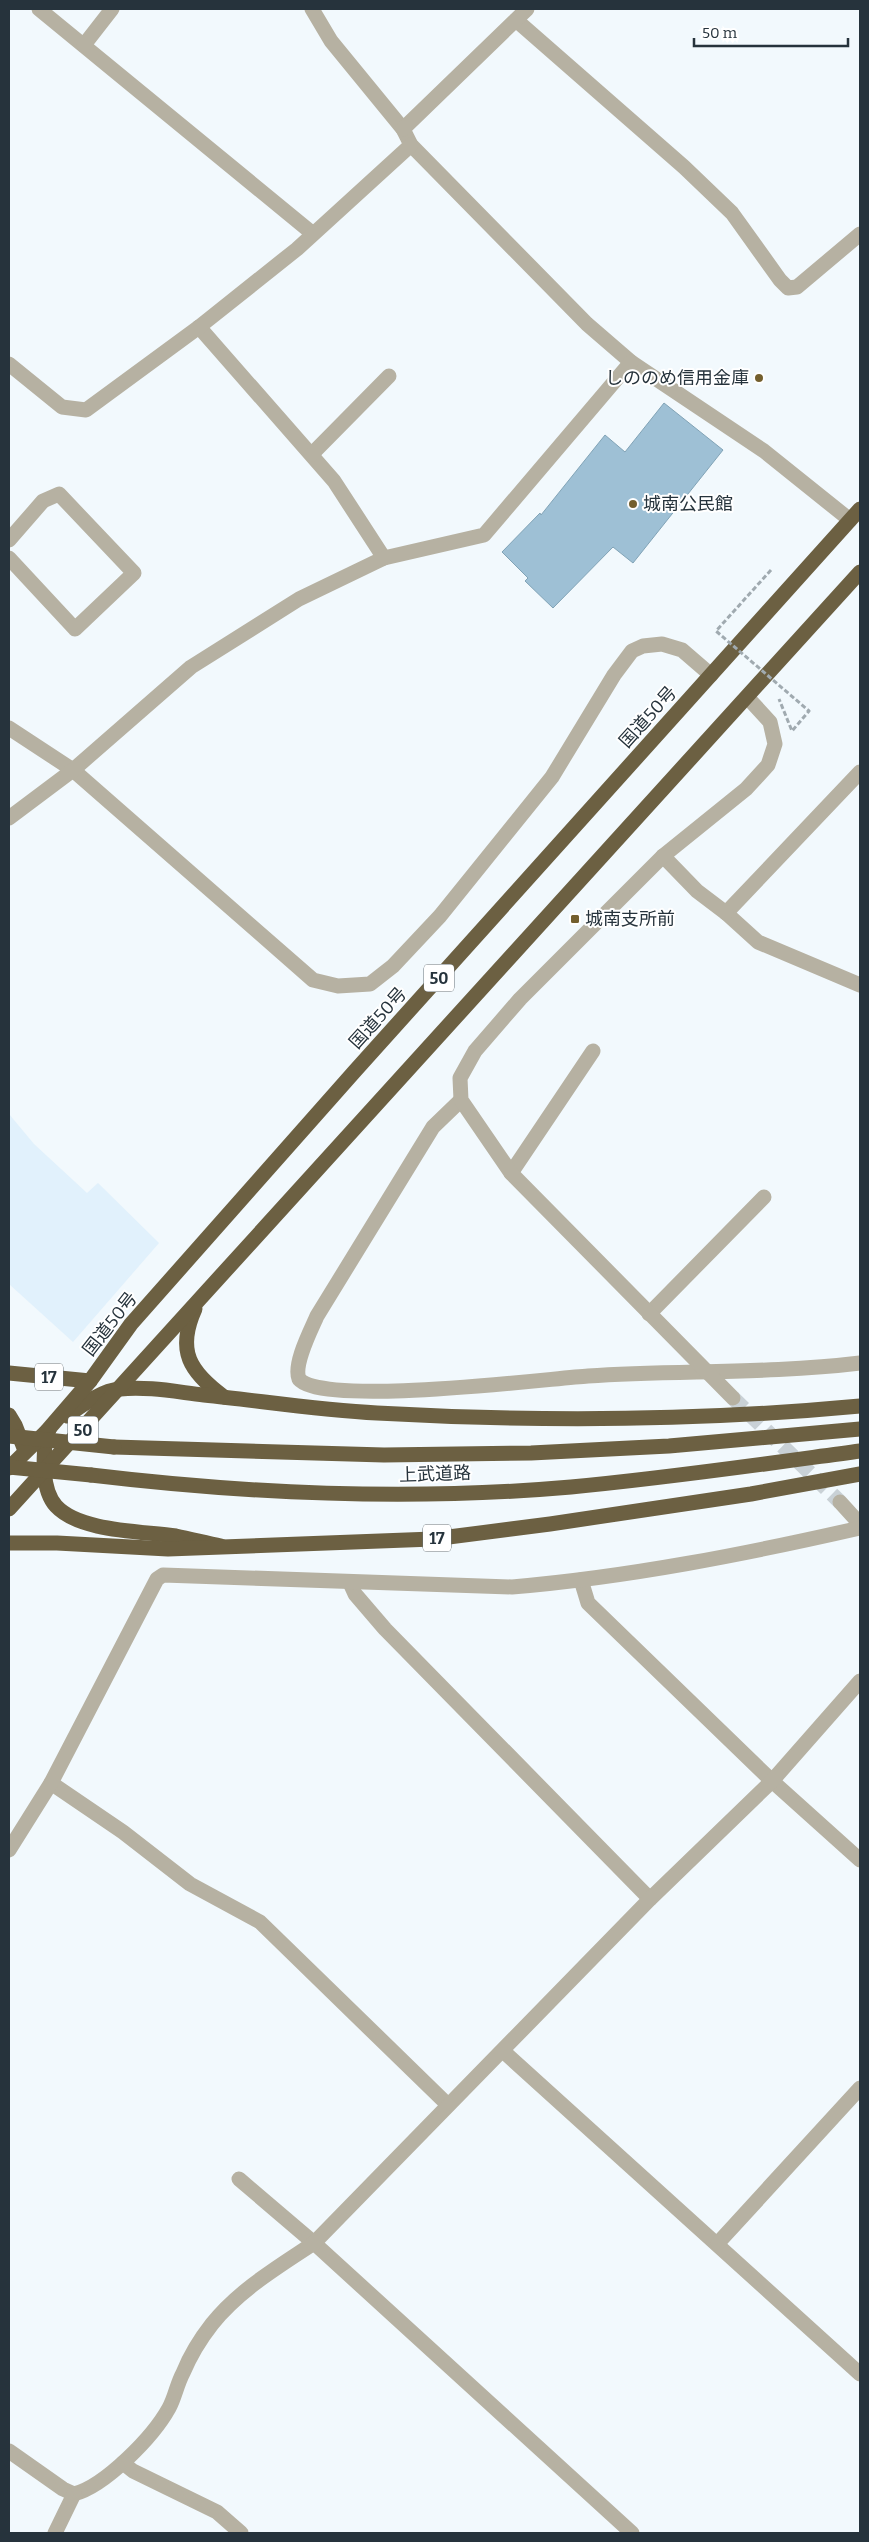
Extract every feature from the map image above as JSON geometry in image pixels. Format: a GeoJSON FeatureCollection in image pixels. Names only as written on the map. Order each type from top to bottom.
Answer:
{"type":"FeatureCollection","features":[{"type":"Feature","properties":{"kind":"highway","name":"国道50号"},"geometry":{"type":"LineString","coordinates":[[9,1467],[46,1432],[90,1381],[131,1324],[354,1072],[855,514]]}},
{"type":"Feature","properties":{"kind":"highway","name":"50"},"geometry":{"type":"LineString","coordinates":[[9,1509],[748,698],[860,572]]}},
{"type":"Feature","properties":{"kind":"highway"},"geometry":{"type":"LineString","coordinates":[[204,1293],[188,1326],[187,1357],[198,1375],[225,1397]]}},
{"type":"Feature","properties":{"kind":"highway","name":"17"},"geometry":{"type":"LineString","coordinates":[[9,1373],[90,1381]]}},
{"type":"Feature","properties":{"kind":"highway"},"geometry":{"type":"LineString","coordinates":[[46,1432],[86,1403],[120,1389],[225,1397],[376,1413],[536,1419],[748,1415],[860,1406]]}},
{"type":"Feature","properties":{"kind":"highway"},"geometry":{"type":"LineString","coordinates":[[9,1415],[15,1425],[25,1452],[26,1475],[23,1493]]}},
{"type":"Feature","properties":{"kind":"highway","name":"上武道路"},"geometry":{"type":"LineString","coordinates":[[9,1436],[114,1447],[384,1455],[522,1453],[669,1446],[860,1429]]}},
{"type":"Feature","properties":{"kind":"highway","name":"17"},"geometry":{"type":"LineString","coordinates":[[46,1432],[45,1471],[48,1490],[55,1505],[77,1520],[88,1524],[178,1537],[221,1546]]}},
{"type":"Feature","properties":{"kind":"highway","name":"上武道路"},"geometry":{"type":"LineString","coordinates":[[9,1467],[273,1491],[387,1494],[453,1493],[570,1487],[658,1478],[860,1451]]}},
{"type":"Feature","properties":{"kind":"highway","name":"17"},"geometry":{"type":"LineString","coordinates":[[9,1543],[57,1542],[168,1549],[365,1542],[490,1532],[751,1494],[860,1474]]}},
{"type":"Feature","properties":{"kind":"street"},"geometry":{"type":"LineString","coordinates":[[39,9],[312,233]]}},
{"type":"Feature","properties":{"kind":"street"},"geometry":{"type":"LineString","coordinates":[[84,45],[112,9]]}},
{"type":"Feature","properties":{"kind":"street"},"geometry":{"type":"LineString","coordinates":[[312,9],[332,42],[407,137],[587,324],[631,362],[855,514]]}},
{"type":"Feature","properties":{"kind":"street"},"geometry":{"type":"LineString","coordinates":[[9,364],[62,407],[86,410],[198,327],[296,249],[407,137],[527,9]]}},
{"type":"Feature","properties":{"kind":"street"},"geometry":{"type":"LineString","coordinates":[[516,20],[684,167],[732,213],[780,280],[788,288],[797,287],[860,234]]}},
{"type":"Feature","properties":{"kind":"street"},"geometry":{"type":"LineString","coordinates":[[198,327],[334,480],[384,558]]}},
{"type":"Feature","properties":{"kind":"street"},"geometry":{"type":"LineString","coordinates":[[9,818],[73,770],[191,667],[298,599],[384,558],[484,535],[631,362]]}},
{"type":"Feature","properties":{"kind":"street"},"geometry":{"type":"LineString","coordinates":[[312,454],[388,376]]}},
{"type":"Feature","properties":{"kind":"street"},"geometry":{"type":"LineString","coordinates":[[9,540],[43,501],[59,494],[134,573],[75,629],[9,558]]}},
{"type":"Feature","properties":{"kind":"street"},"geometry":{"type":"LineString","coordinates":[[9,728],[73,770],[313,980],[338,986],[370,984],[393,966],[440,916],[552,777],[614,675],[632,651],[643,646],[662,644],[682,650],[712,675]]}},
{"type":"Feature","properties":{"kind":"street"},"geometry":{"type":"LineString","coordinates":[[733,1398],[511,1174],[461,1100],[460,1078],[475,1051],[520,999],[663,856],[746,789],[768,765],[775,744],[770,722],[748,698]]}},
{"type":"Feature","properties":{"kind":"street"},"geometry":{"type":"LineString","coordinates":[[726,913],[860,772]]}},
{"type":"Feature","properties":{"kind":"street"},"geometry":{"type":"LineString","coordinates":[[663,856],[697,891],[726,913],[758,942],[860,986]]}},
{"type":"Feature","properties":{"kind":"street"},"geometry":{"type":"LineString","coordinates":[[511,1174],[593,1051]]}},
{"type":"Feature","properties":{"kind":"street"},"geometry":{"type":"LineString","coordinates":[[461,1100],[433,1127],[317,1316],[303,1348],[298,1369],[298,1375],[302,1382],[314,1387],[419,1391],[589,1376],[710,1373],[860,1363]]}},
{"type":"Feature","properties":{"kind":"street"},"geometry":{"type":"LineString","coordinates":[[649,1314],[764,1197]]}},
{"type":"Feature","properties":{"kind":"street"},"geometry":{"type":"LineString","coordinates":[[840,1502],[860,1524]]}},
{"type":"Feature","properties":{"kind":"street"},"geometry":{"type":"LineString","coordinates":[[9,1850],[51,1783],[157,1579],[163,1575],[350,1583],[401,1582],[512,1588],[581,1580],[762,1550],[860,1528]]}},
{"type":"Feature","properties":{"kind":"street"},"geometry":{"type":"LineString","coordinates":[[581,1580],[588,1603],[772,1781],[860,1860]]}},
{"type":"Feature","properties":{"kind":"street"},"geometry":{"type":"LineString","coordinates":[[350,1583],[355,1594],[385,1629],[650,1899]]}},
{"type":"Feature","properties":{"kind":"street"},"geometry":{"type":"LineString","coordinates":[[55,2533],[74,2494],[100,2483],[123,2462],[169,2408],[190,2358],[212,2325],[255,2283],[314,2244],[650,1899],[772,1781],[860,1681]]}},
{"type":"Feature","properties":{"kind":"street"},"geometry":{"type":"LineString","coordinates":[[51,1783],[123,1832],[190,1884],[260,1922],[448,2105]]}},
{"type":"Feature","properties":{"kind":"street"},"geometry":{"type":"LineString","coordinates":[[503,2051],[860,2374]]}},
{"type":"Feature","properties":{"kind":"street"},"geometry":{"type":"LineString","coordinates":[[718,2244],[860,2088]]}},
{"type":"Feature","properties":{"kind":"street"},"geometry":{"type":"LineString","coordinates":[[239,2179],[314,2244],[632,2533]]}},
{"type":"Feature","properties":{"kind":"street"},"geometry":{"type":"LineString","coordinates":[[9,2451],[63,2489],[74,2494]]}},
{"type":"Feature","properties":{"kind":"street"},"geometry":{"type":"LineString","coordinates":[[123,2462],[133,2471],[217,2512],[241,2533]]}},
{"type":"Feature","properties":{"kind":"path"},"geometry":{"type":"LineString","coordinates":[[771,570],[716,631],[810,711],[792,731],[779,699]]}},
{"type":"Feature","properties":{"kind":"shaded area"},"geometry":{"type":"Polygon","coordinates":[[[9,1114],[34,1144],[87,1193],[98,1183],[159,1243],[73,1342],[9,1284],[9,1114]]]}},
{"type":"Feature","properties":{"kind":"building"},"geometry":{"type":"Polygon","coordinates":[[[664,403],[723,450],[633,563],[613,547],[553,608],[525,581],[528,578],[502,552],[540,513],[541,515],[605,435],[625,452],[664,403]]]}},
{"type":"Feature","properties":{"kind":"tunnel"},"geometry":{"type":"LineString","coordinates":[[733,1398],[840,1502]]}},
{"type":"Feature","properties":{"kind":"place","name":"しののめ信用金庫"},"geometry":{"type":"Point","coordinates":[759,378]}},
{"type":"Feature","properties":{"kind":"place","name":"城南公民館"},"geometry":{"type":"Point","coordinates":[633,504]}},
{"type":"Feature","properties":{"kind":"place","name":"城南支所前"},"geometry":{"type":"Point","coordinates":[575,919]}}]}
